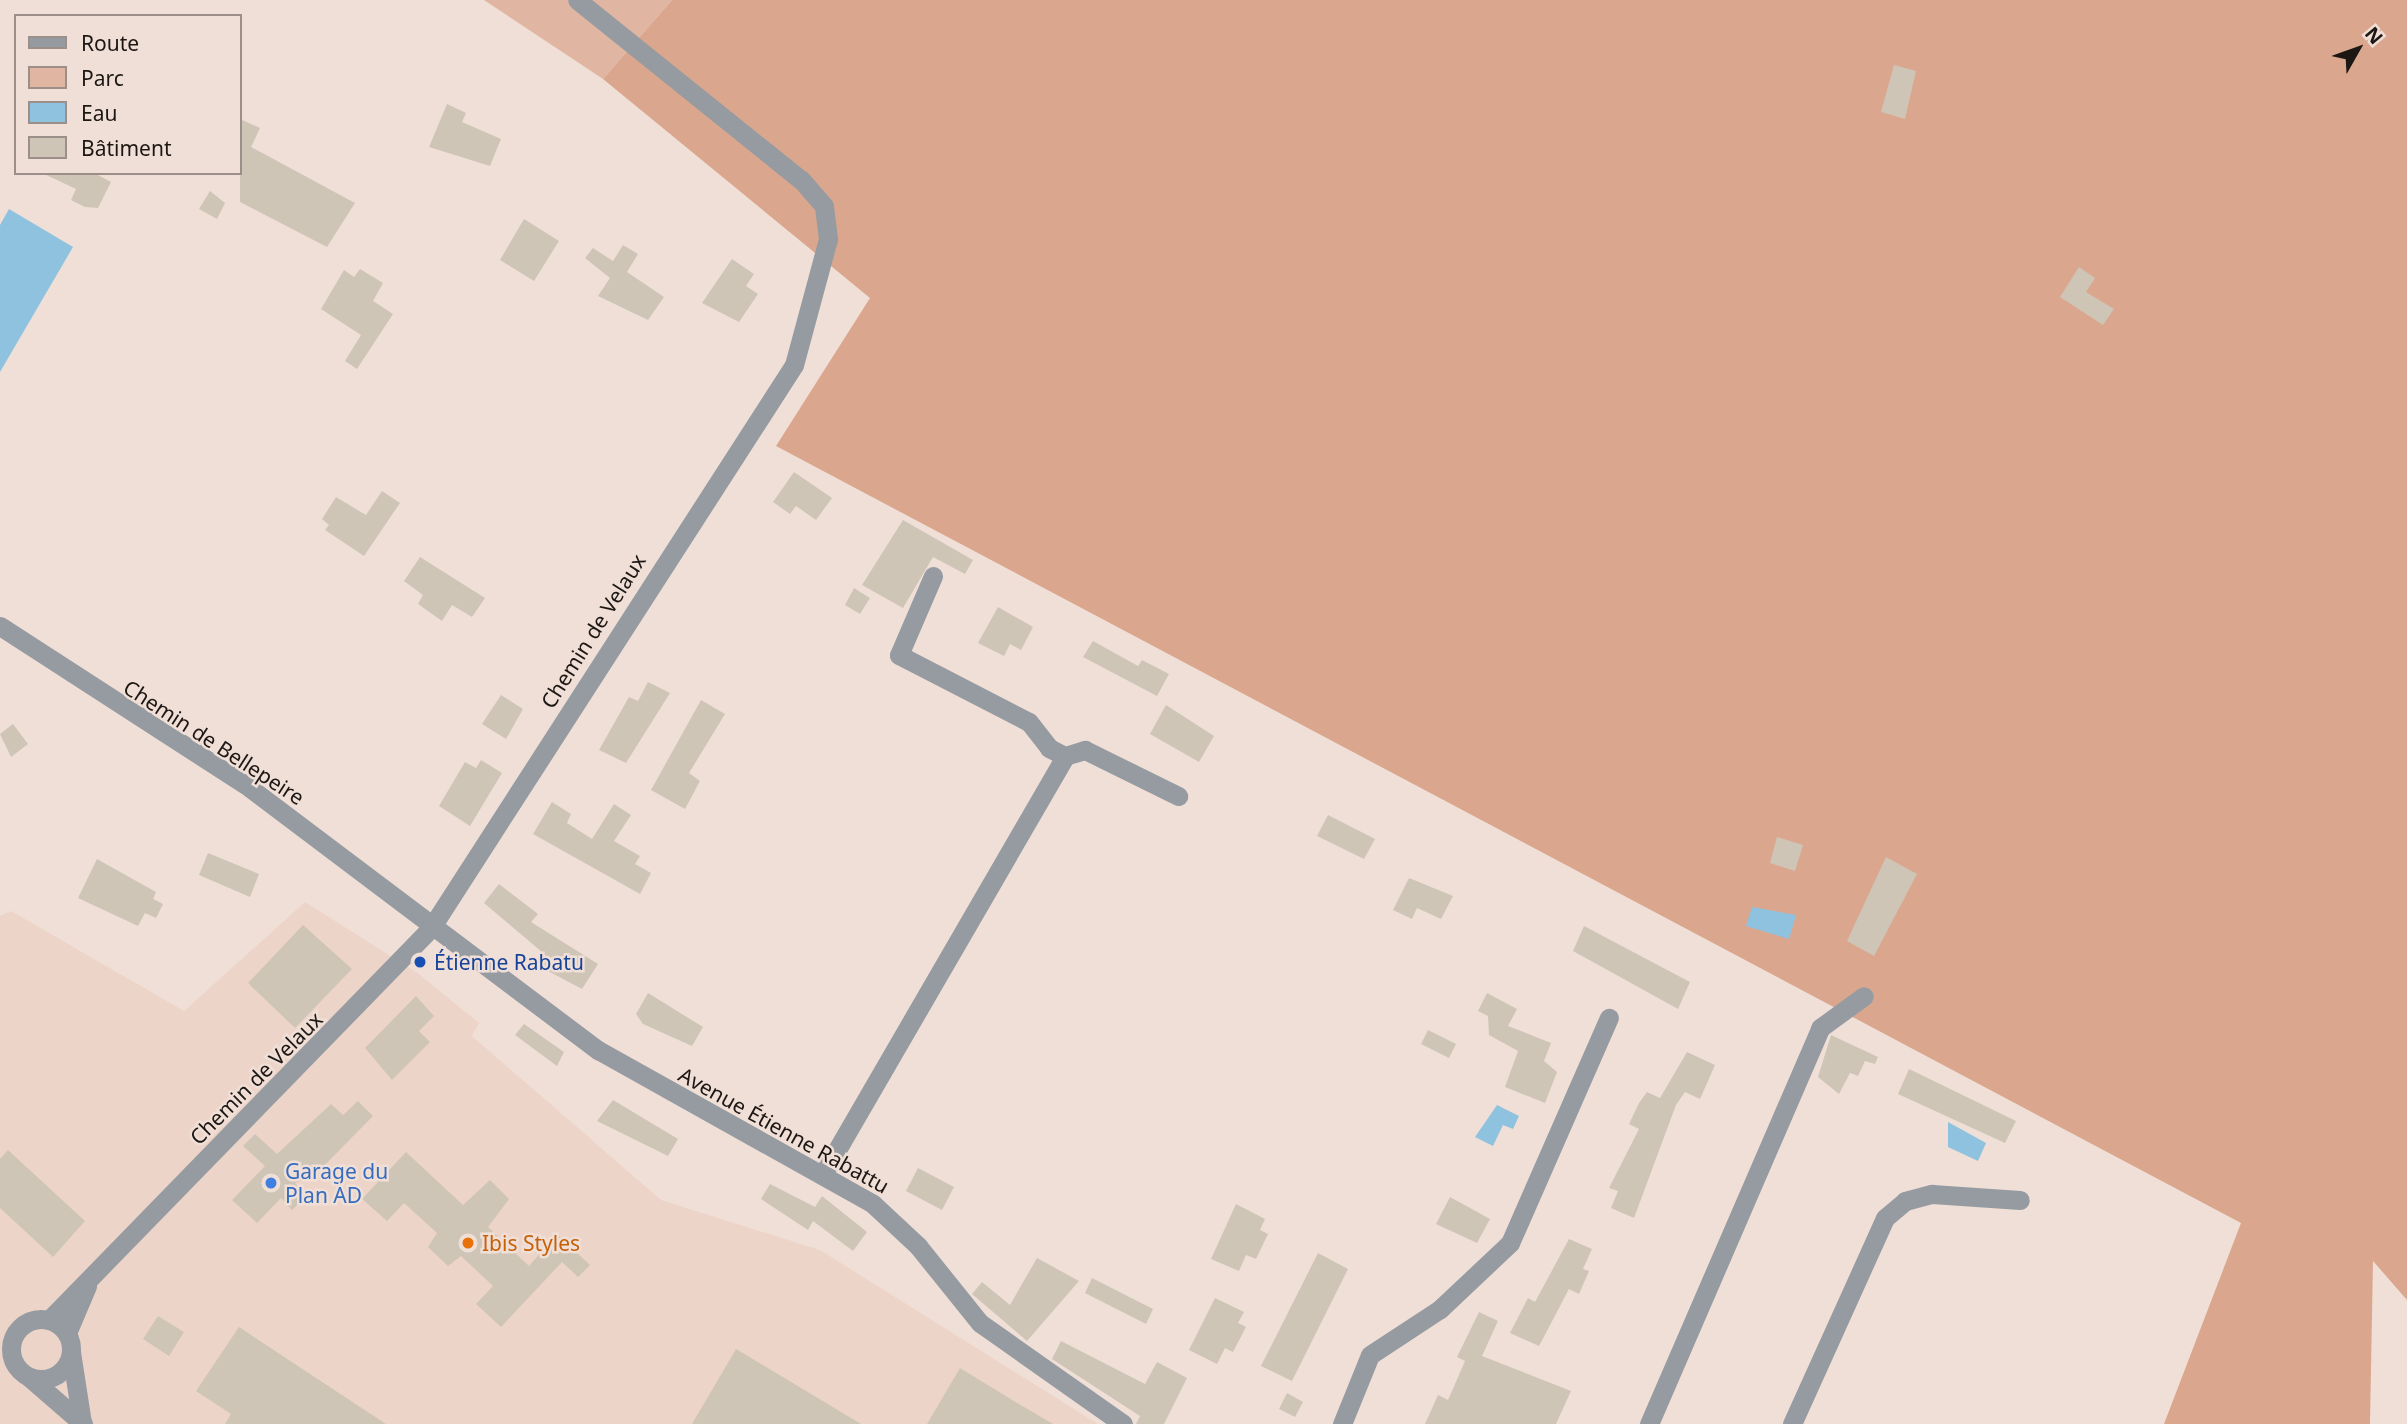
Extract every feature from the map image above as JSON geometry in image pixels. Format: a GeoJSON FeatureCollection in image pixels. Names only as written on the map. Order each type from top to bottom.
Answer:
{"type":"FeatureCollection","features":[{"type":"Feature","properties":{"kind":"street","name":"Chemin de Velaux"},"geometry":{"type":"LineString","coordinates":[[50,1320],[93,1271],[431,928],[632,609],[781,390],[818,293],[828,239],[824,206],[811,191],[577,0]]}},
{"type":"Feature","properties":{"kind":"street"},"geometry":{"type":"LineString","coordinates":[[933,576],[899,655],[1029,722],[1049,748],[1065,756]]}},
{"type":"Feature","properties":{"kind":"street","name":"Chemin de Bellepeire"},"geometry":{"type":"LineString","coordinates":[[0,626],[250,788],[431,928]]}},
{"type":"Feature","properties":{"kind":"street"},"geometry":{"type":"LineString","coordinates":[[822,1174],[1065,756],[1085,750],[1178,796]]}},
{"type":"Feature","properties":{"kind":"street","name":"Avenue Étienne Rabattu"},"geometry":{"type":"LineString","coordinates":[[431,928],[598,1050],[822,1174],[899,1226],[956,1299],[999,1339],[1123,1424]]}},
{"type":"Feature","properties":{"kind":"street"},"geometry":{"type":"LineString","coordinates":[[1649,1424],[1820,1028],[1864,996]]}},
{"type":"Feature","properties":{"kind":"street"},"geometry":{"type":"LineString","coordinates":[[1342,1424],[1370,1355],[1433,1315],[1510,1243],[1609,1018]]}},
{"type":"Feature","properties":{"kind":"street"},"geometry":{"type":"LineString","coordinates":[[1792,1424],[1885,1218],[1905,1201],[1932,1194],[2020,1200]]}},
{"type":"Feature","properties":{"kind":"street","name":"Chemin de Velaux"},"geometry":{"type":"LineString","coordinates":[[69,1343],[93,1271]]}},
{"type":"Feature","properties":{"kind":"street"},"geometry":{"type":"LineString","coordinates":[[12,1371],[12,1341],[22,1325],[50,1320],[69,1343],[83,1424]]}},
{"type":"Feature","properties":{"kind":"street"},"geometry":{"type":"LineString","coordinates":[[12,1371],[56,1375],[69,1343]]}},
{"type":"Feature","properties":{"kind":"street"},"geometry":{"type":"LineString","coordinates":[[12,1371],[83,1424]]}},
{"type":"Feature","properties":{"kind":"shaded area"},"geometry":{"type":"Polygon","coordinates":[[[672,0],[2407,0],[2407,1300],[2373,1261],[2370,1424],[2164,1424],[2241,1223],[776,446],[870,298],[603,79],[672,0]]]}},
{"type":"Feature","properties":{"kind":"shaded area"},"geometry":{"type":"Polygon","coordinates":[[[305,902],[419,974],[479,1023],[472,1036],[661,1200],[820,1250],[1098,1424],[0,1424],[0,916],[11,911],[184,1011],[305,902]]]}},
{"type":"Feature","properties":{"kind":"green space"},"geometry":{"type":"Polygon","coordinates":[[[484,0],[672,0],[603,79],[484,0]]]}},
{"type":"Feature","properties":{"kind":"water"},"geometry":{"type":"Polygon","coordinates":[[[9,209],[73,247],[0,372],[0,225],[9,209]]]}},
{"type":"Feature","properties":{"kind":"water"},"geometry":{"type":"Polygon","coordinates":[[[1752,907],[1796,915],[1789,939],[1746,926],[1752,907]]]}},
{"type":"Feature","properties":{"kind":"water"},"geometry":{"type":"Polygon","coordinates":[[[1497,1105],[1519,1116],[1513,1129],[1503,1125],[1493,1146],[1475,1137],[1497,1105]]]}},
{"type":"Feature","properties":{"kind":"water"},"geometry":{"type":"Polygon","coordinates":[[[1948,1122],[1986,1143],[1978,1161],[1948,1147],[1948,1122]]]}},
{"type":"Feature","properties":{"kind":"building"},"geometry":{"type":"Polygon","coordinates":[[[1894,65],[1916,71],[1905,119],[1881,112],[1894,65]]]}},
{"type":"Feature","properties":{"kind":"building"},"geometry":{"type":"Polygon","coordinates":[[[447,104],[466,113],[462,122],[501,139],[490,166],[429,147],[447,104]]]}},
{"type":"Feature","properties":{"kind":"building"},"geometry":{"type":"Polygon","coordinates":[[[242,120],[260,128],[251,147],[355,203],[327,247],[240,202],[242,120]]]}},
{"type":"Feature","properties":{"kind":"building"},"geometry":{"type":"Polygon","coordinates":[[[46,175],[98,175],[111,182],[98,208],[85,207],[71,200],[76,189],[46,175]]]}},
{"type":"Feature","properties":{"kind":"building"},"geometry":{"type":"Polygon","coordinates":[[[210,191],[225,203],[217,219],[199,209],[210,191]]]}},
{"type":"Feature","properties":{"kind":"building"},"geometry":{"type":"Polygon","coordinates":[[[524,219],[559,241],[534,281],[500,260],[524,219]]]}},
{"type":"Feature","properties":{"kind":"building"},"geometry":{"type":"Polygon","coordinates":[[[623,245],[638,254],[627,272],[664,297],[648,320],[598,296],[610,278],[585,258],[593,248],[613,261],[623,245]]]}},
{"type":"Feature","properties":{"kind":"building"},"geometry":{"type":"Polygon","coordinates":[[[732,259],[754,274],[746,286],[758,294],[739,322],[702,303],[732,259]]]}},
{"type":"Feature","properties":{"kind":"building"},"geometry":{"type":"Polygon","coordinates":[[[2079,267],[2095,278],[2086,292],[2114,309],[2103,325],[2060,297],[2079,267]]]}},
{"type":"Feature","properties":{"kind":"building"},"geometry":{"type":"Polygon","coordinates":[[[360,269],[383,283],[373,301],[393,314],[357,369],[345,361],[361,335],[321,309],[344,270],[354,277],[360,269]]]}},
{"type":"Feature","properties":{"kind":"building"},"geometry":{"type":"Polygon","coordinates":[[[794,472],[832,498],[816,520],[796,506],[790,514],[773,502],[794,472]]]}},
{"type":"Feature","properties":{"kind":"building"},"geometry":{"type":"Polygon","coordinates":[[[382,491],[400,503],[364,556],[325,530],[329,525],[322,519],[336,497],[366,515],[382,491]]]}},
{"type":"Feature","properties":{"kind":"building"},"geometry":{"type":"Polygon","coordinates":[[[903,520],[973,560],[965,574],[933,557],[903,608],[862,585],[903,520]]]}},
{"type":"Feature","properties":{"kind":"building"},"geometry":{"type":"Polygon","coordinates":[[[420,557],[485,598],[472,617],[452,605],[442,621],[418,604],[423,595],[404,581],[420,557]]]}},
{"type":"Feature","properties":{"kind":"building"},"geometry":{"type":"Polygon","coordinates":[[[854,588],[870,598],[860,614],[845,605],[854,588]]]}},
{"type":"Feature","properties":{"kind":"building"},"geometry":{"type":"Polygon","coordinates":[[[998,607],[1033,627],[1021,650],[1010,644],[1004,656],[978,643],[998,607]]]}},
{"type":"Feature","properties":{"kind":"building"},"geometry":{"type":"Polygon","coordinates":[[[1093,641],[1138,666],[1142,660],[1169,674],[1157,696],[1083,657],[1093,641]]]}},
{"type":"Feature","properties":{"kind":"building"},"geometry":{"type":"Polygon","coordinates":[[[648,682],[670,693],[626,763],[599,750],[629,697],[638,701],[648,682]]]}},
{"type":"Feature","properties":{"kind":"building"},"geometry":{"type":"Polygon","coordinates":[[[501,695],[523,709],[506,739],[482,724],[501,695]]]}},
{"type":"Feature","properties":{"kind":"building"},"geometry":{"type":"Polygon","coordinates":[[[701,700],[725,714],[689,773],[700,781],[685,809],[651,790],[701,700]]]}},
{"type":"Feature","properties":{"kind":"building"},"geometry":{"type":"Polygon","coordinates":[[[1166,705],[1214,736],[1199,762],[1150,734],[1166,705]]]}},
{"type":"Feature","properties":{"kind":"building"},"geometry":{"type":"Polygon","coordinates":[[[13,724],[28,744],[11,757],[0,734],[13,724]]]}},
{"type":"Feature","properties":{"kind":"building"},"geometry":{"type":"Polygon","coordinates":[[[481,760],[502,773],[470,826],[439,806],[465,762],[476,768],[481,760]]]}},
{"type":"Feature","properties":{"kind":"building"},"geometry":{"type":"Polygon","coordinates":[[[552,802],[571,814],[567,823],[592,839],[614,804],[631,815],[614,841],[640,856],[635,864],[651,873],[640,894],[533,834],[552,802]]]}},
{"type":"Feature","properties":{"kind":"building"},"geometry":{"type":"Polygon","coordinates":[[[1328,815],[1375,839],[1364,859],[1317,836],[1328,815]]]}},
{"type":"Feature","properties":{"kind":"building"},"geometry":{"type":"Polygon","coordinates":[[[1777,837],[1803,845],[1795,871],[1770,863],[1777,837]]]}},
{"type":"Feature","properties":{"kind":"building"},"geometry":{"type":"Polygon","coordinates":[[[208,853],[259,874],[250,897],[199,875],[208,853]]]}},
{"type":"Feature","properties":{"kind":"building"},"geometry":{"type":"Polygon","coordinates":[[[1886,857],[1917,874],[1874,956],[1847,941],[1886,857]]]}},
{"type":"Feature","properties":{"kind":"building"},"geometry":{"type":"Polygon","coordinates":[[[97,859],[156,892],[153,899],[163,904],[156,918],[145,913],[138,926],[78,898],[97,859]]]}},
{"type":"Feature","properties":{"kind":"building"},"geometry":{"type":"Polygon","coordinates":[[[1409,878],[1453,896],[1441,919],[1417,908],[1412,919],[1393,910],[1409,878]]]}},
{"type":"Feature","properties":{"kind":"building"},"geometry":{"type":"Polygon","coordinates":[[[499,884],[538,914],[531,922],[598,964],[582,989],[535,964],[542,952],[484,903],[499,884]]]}},
{"type":"Feature","properties":{"kind":"building"},"geometry":{"type":"Polygon","coordinates":[[[303,925],[352,969],[295,1028],[248,983],[303,925]]]}},
{"type":"Feature","properties":{"kind":"building"},"geometry":{"type":"Polygon","coordinates":[[[1584,926],[1690,982],[1678,1009],[1573,951],[1584,926]]]}},
{"type":"Feature","properties":{"kind":"building"},"geometry":{"type":"Polygon","coordinates":[[[648,993],[703,1027],[692,1046],[643,1024],[636,1014],[648,993]]]}},
{"type":"Feature","properties":{"kind":"building"},"geometry":{"type":"Polygon","coordinates":[[[1487,993],[1517,1009],[1508,1026],[1551,1043],[1544,1061],[1557,1072],[1545,1103],[1505,1087],[1518,1051],[1489,1035],[1488,1016],[1478,1011],[1487,993]]]}},
{"type":"Feature","properties":{"kind":"building"},"geometry":{"type":"Polygon","coordinates":[[[416,996],[434,1016],[419,1031],[430,1042],[392,1080],[365,1048],[416,996]]]}},
{"type":"Feature","properties":{"kind":"building"},"geometry":{"type":"Polygon","coordinates":[[[524,1024],[564,1052],[557,1066],[515,1035],[524,1024]]]}},
{"type":"Feature","properties":{"kind":"building"},"geometry":{"type":"Polygon","coordinates":[[[1428,1030],[1456,1044],[1449,1058],[1421,1044],[1428,1030]]]}},
{"type":"Feature","properties":{"kind":"building"},"geometry":{"type":"Polygon","coordinates":[[[1831,1035],[1878,1057],[1875,1064],[1865,1061],[1858,1076],[1850,1073],[1839,1094],[1818,1077],[1831,1035]]]}},
{"type":"Feature","properties":{"kind":"building"},"geometry":{"type":"Polygon","coordinates":[[[1687,1052],[1715,1065],[1700,1099],[1685,1092],[1676,1105],[1634,1218],[1611,1208],[1618,1191],[1609,1188],[1639,1129],[1629,1124],[1647,1092],[1660,1098],[1687,1052]]]}},
{"type":"Feature","properties":{"kind":"building"},"geometry":{"type":"Polygon","coordinates":[[[1909,1069],[2016,1121],[2005,1143],[1898,1094],[1909,1069]]]}},
{"type":"Feature","properties":{"kind":"building"},"geometry":{"type":"Polygon","coordinates":[[[613,1100],[678,1139],[668,1156],[597,1121],[613,1100]]]}},
{"type":"Feature","properties":{"kind":"building"},"geometry":{"type":"Polygon","coordinates":[[[358,1101],[373,1116],[315,1175],[295,1183],[307,1195],[292,1210],[281,1198],[257,1223],[232,1200],[265,1166],[243,1146],[255,1134],[277,1154],[331,1104],[343,1115],[358,1101]]]}},
{"type":"Feature","properties":{"kind":"building"},"geometry":{"type":"Polygon","coordinates":[[[8,1150],[85,1221],[53,1257],[0,1208],[0,1159],[8,1150]]]}},
{"type":"Feature","properties":{"kind":"building","name":"Ibis Styles"},"geometry":{"type":"Polygon","coordinates":[[[406,1152],[463,1205],[490,1180],[509,1199],[488,1227],[529,1266],[557,1234],[590,1265],[578,1277],[562,1262],[501,1327],[476,1304],[493,1286],[461,1256],[448,1266],[428,1247],[437,1233],[404,1203],[387,1221],[362,1199],[406,1152]]]}},
{"type":"Feature","properties":{"kind":"building"},"geometry":{"type":"Polygon","coordinates":[[[918,1168],[954,1187],[942,1210],[906,1191],[918,1168]]]}},
{"type":"Feature","properties":{"kind":"building"},"geometry":{"type":"Polygon","coordinates":[[[770,1184],[815,1207],[822,1196],[867,1232],[853,1251],[813,1221],[808,1230],[761,1199],[770,1184]]]}},
{"type":"Feature","properties":{"kind":"building"},"geometry":{"type":"Polygon","coordinates":[[[1450,1197],[1490,1219],[1477,1243],[1436,1224],[1450,1197]]]}},
{"type":"Feature","properties":{"kind":"building"},"geometry":{"type":"Polygon","coordinates":[[[1236,1204],[1265,1219],[1260,1230],[1268,1234],[1256,1259],[1246,1255],[1239,1271],[1211,1259],[1236,1204]]]}},
{"type":"Feature","properties":{"kind":"building"},"geometry":{"type":"Polygon","coordinates":[[[1569,1239],[1592,1249],[1583,1269],[1589,1271],[1579,1294],[1569,1289],[1539,1346],[1510,1333],[1528,1298],[1535,1302],[1569,1239]]]}},
{"type":"Feature","properties":{"kind":"building"},"geometry":{"type":"Polygon","coordinates":[[[1318,1253],[1348,1269],[1292,1381],[1261,1366],[1318,1253]]]}},
{"type":"Feature","properties":{"kind":"building"},"geometry":{"type":"Polygon","coordinates":[[[1037,1258],[1079,1281],[1027,1341],[972,1294],[982,1282],[1010,1305],[1037,1258]]]}},
{"type":"Feature","properties":{"kind":"building"},"geometry":{"type":"Polygon","coordinates":[[[1092,1278],[1153,1309],[1146,1324],[1085,1293],[1092,1278]]]}},
{"type":"Feature","properties":{"kind":"building"},"geometry":{"type":"Polygon","coordinates":[[[1215,1298],[1244,1312],[1238,1323],[1246,1327],[1233,1352],[1225,1348],[1217,1364],[1189,1350],[1215,1298]]]}},
{"type":"Feature","properties":{"kind":"building"},"geometry":{"type":"Polygon","coordinates":[[[1479,1312],[1498,1321],[1482,1356],[1571,1391],[1556,1424],[1425,1424],[1438,1395],[1448,1400],[1465,1361],[1457,1357],[1479,1312]]]}},
{"type":"Feature","properties":{"kind":"building"},"geometry":{"type":"Polygon","coordinates":[[[158,1316],[184,1332],[169,1356],[143,1339],[158,1316]]]}},
{"type":"Feature","properties":{"kind":"building"},"geometry":{"type":"Polygon","coordinates":[[[239,1327],[386,1424],[225,1424],[231,1414],[196,1391],[239,1327]]]}},
{"type":"Feature","properties":{"kind":"building"},"geometry":{"type":"Polygon","coordinates":[[[1061,1341],[1145,1384],[1157,1362],[1187,1378],[1164,1424],[1136,1424],[1140,1416],[1052,1359],[1061,1341]]]}},
{"type":"Feature","properties":{"kind":"building"},"geometry":{"type":"Polygon","coordinates":[[[736,1349],[861,1424],[692,1424],[736,1349]]]}},
{"type":"Feature","properties":{"kind":"building"},"geometry":{"type":"Polygon","coordinates":[[[960,1368],[1019,1404],[1053,1424],[927,1424],[960,1368]]]}},
{"type":"Feature","properties":{"kind":"building"},"geometry":{"type":"Polygon","coordinates":[[[1287,1393],[1303,1402],[1295,1417],[1279,1409],[1287,1393]]]}},
{"type":"Feature","properties":{"kind":"place","name":"Étienne Rabatu"},"geometry":{"type":"Point","coordinates":[420,962]}},
{"type":"Feature","properties":{"kind":"place","name":"Garage du Plan AD"},"geometry":{"type":"Point","coordinates":[271,1183]}},
{"type":"Feature","properties":{"kind":"place","name":"Ibis Styles"},"geometry":{"type":"Point","coordinates":[468,1243]}}]}
